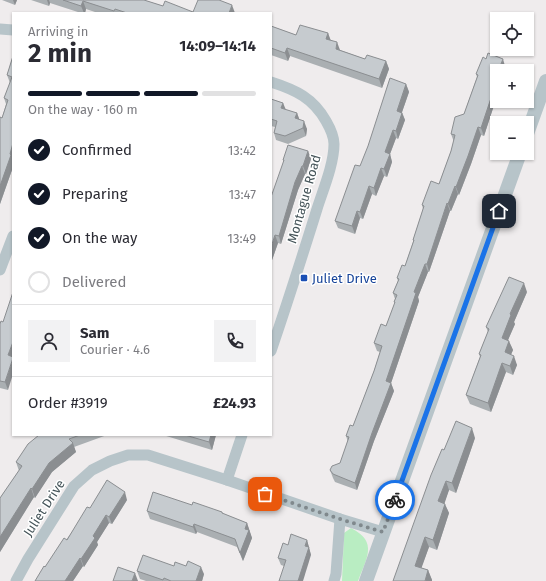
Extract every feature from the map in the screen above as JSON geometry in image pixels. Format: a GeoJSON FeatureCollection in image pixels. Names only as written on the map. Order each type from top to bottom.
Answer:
{"type":"FeatureCollection","features":[{"type":"Feature","properties":{"kind":"street"},"geometry":{"type":"LineString","coordinates":[[0,29],[12,30]]}},
{"type":"Feature","properties":{"kind":"street"},"geometry":{"type":"LineString","coordinates":[[533,116],[546,81]]}},
{"type":"Feature","properties":{"kind":"street","name":"Montague Road"},"geometry":{"type":"LineString","coordinates":[[272,82],[306,97],[321,111],[329,127],[334,144],[328,174],[293,288],[272,348]]}},
{"type":"Feature","properties":{"kind":"street"},"geometry":{"type":"LineString","coordinates":[[366,581],[517,160]]}},
{"type":"Feature","properties":{"kind":"street"},"geometry":{"type":"LineString","coordinates":[[0,270],[12,239]]}},
{"type":"Feature","properties":{"kind":"street"},"geometry":{"type":"LineString","coordinates":[[227,480],[242,436]]}},
{"type":"Feature","properties":{"kind":"street","name":"Juliet Drive"},"geometry":{"type":"LineString","coordinates":[[16,581],[28,559],[74,486],[92,470],[110,461],[128,455],[148,455],[383,532]]}},
{"type":"Feature","properties":{"kind":"street"},"geometry":{"type":"LineString","coordinates":[[334,581],[336,574],[340,519]]}},
{"type":"Feature","properties":{"kind":"green space"},"geometry":{"type":"Polygon","coordinates":[[[351,528],[360,533],[365,539],[368,545],[367,558],[358,581],[342,581],[344,533],[351,528]]]}},
{"type":"Feature","properties":{"kind":"building"},"geometry":{"type":"Polygon","coordinates":[[[63,0],[144,0],[163,6],[165,1],[193,12],[124,12],[115,9],[114,11],[83,1],[81,6],[63,0]]]}},
{"type":"Feature","properties":{"kind":"building"},"geometry":{"type":"Polygon","coordinates":[[[198,0],[219,0],[232,5],[229,12],[193,12],[198,0]]]}},
{"type":"Feature","properties":{"kind":"building"},"geometry":{"type":"Polygon","coordinates":[[[300,25],[328,33],[326,39],[337,42],[336,49],[365,59],[367,55],[386,61],[379,79],[287,48],[285,53],[272,48],[272,26],[296,35],[300,25]]]}},
{"type":"Feature","properties":{"kind":"building"},"geometry":{"type":"Polygon","coordinates":[[[488,53],[490,54],[490,56],[496,56],[503,59],[501,64],[490,64],[490,101],[481,128],[478,127],[456,187],[455,186],[448,204],[447,203],[427,264],[425,264],[414,292],[416,293],[386,381],[391,383],[355,483],[333,474],[330,470],[332,466],[340,463],[349,437],[346,436],[350,425],[353,426],[374,371],[382,346],[374,343],[381,324],[386,326],[395,302],[397,295],[393,293],[399,279],[397,278],[402,265],[405,266],[424,206],[422,205],[431,181],[439,184],[451,151],[455,135],[451,134],[455,117],[464,114],[478,75],[476,74],[483,57],[486,59],[488,53]]]}},
{"type":"Feature","properties":{"kind":"building"},"geometry":{"type":"Polygon","coordinates":[[[12,59],[12,77],[7,75],[12,59]]]}},
{"type":"Feature","properties":{"kind":"building"},"geometry":{"type":"Polygon","coordinates":[[[12,77],[12,147],[11,155],[0,186],[0,117],[2,118],[8,100],[4,98],[12,77]]]}},
{"type":"Feature","properties":{"kind":"building"},"geometry":{"type":"Polygon","coordinates":[[[390,78],[406,84],[397,111],[402,113],[396,131],[393,130],[385,152],[390,154],[384,169],[381,168],[374,188],[369,186],[360,212],[357,211],[352,226],[335,221],[355,165],[360,166],[368,146],[390,78]]]}},
{"type":"Feature","properties":{"kind":"building"},"geometry":{"type":"Polygon","coordinates":[[[272,99],[283,103],[281,108],[297,113],[295,118],[304,121],[303,128],[285,136],[274,133],[277,121],[272,119],[272,99]]]}},
{"type":"Feature","properties":{"kind":"building"},"geometry":{"type":"Polygon","coordinates":[[[288,145],[308,151],[295,182],[279,236],[275,235],[272,244],[272,194],[288,145]]]}},
{"type":"Feature","properties":{"kind":"building"},"geometry":{"type":"Polygon","coordinates":[[[509,277],[524,283],[510,314],[511,315],[502,338],[509,341],[505,352],[514,356],[510,366],[502,363],[488,403],[466,395],[481,355],[479,354],[489,329],[486,327],[509,277]]]}},
{"type":"Feature","properties":{"kind":"building"},"geometry":{"type":"Polygon","coordinates":[[[12,295],[12,345],[8,355],[12,357],[12,361],[5,382],[0,381],[0,324],[1,321],[3,322],[12,295]]]}},
{"type":"Feature","properties":{"kind":"building"},"geometry":{"type":"Polygon","coordinates":[[[456,421],[472,428],[452,483],[446,481],[438,501],[445,504],[433,540],[425,537],[415,566],[428,570],[425,581],[393,581],[431,475],[442,449],[444,450],[456,421]]]}},
{"type":"Feature","properties":{"kind":"building"},"geometry":{"type":"Polygon","coordinates":[[[38,436],[77,436],[69,439],[73,443],[49,463],[32,489],[31,488],[0,537],[0,498],[22,466],[16,462],[28,444],[38,436]]]}},
{"type":"Feature","properties":{"kind":"building"},"geometry":{"type":"Polygon","coordinates":[[[188,436],[211,436],[209,442],[188,436]]]}},
{"type":"Feature","properties":{"kind":"building"},"geometry":{"type":"Polygon","coordinates":[[[107,480],[125,492],[109,517],[106,515],[93,536],[95,538],[81,559],[80,558],[65,581],[35,581],[64,538],[67,540],[87,507],[90,508],[107,480]]]}},
{"type":"Feature","properties":{"kind":"building"},"geometry":{"type":"Polygon","coordinates":[[[153,492],[192,505],[193,502],[247,523],[245,529],[249,530],[240,553],[235,539],[194,524],[193,527],[147,511],[153,492]]]}},
{"type":"Feature","properties":{"kind":"building"},"geometry":{"type":"Polygon","coordinates":[[[291,534],[307,540],[305,546],[309,547],[298,581],[279,581],[286,560],[278,558],[283,543],[288,545],[291,534]]]}},
{"type":"Feature","properties":{"kind":"building"},"geometry":{"type":"Polygon","coordinates":[[[143,555],[174,566],[175,562],[186,566],[188,561],[201,567],[196,581],[171,581],[164,578],[163,580],[137,571],[143,555]]]}},
{"type":"Feature","properties":{"kind":"building"},"geometry":{"type":"Polygon","coordinates":[[[118,567],[135,573],[132,581],[113,581],[118,567]]]}},
{"type":"Feature","properties":{"kind":"way so far"},"geometry":{"type":"LineString","coordinates":[[265,494],[383,532],[395,500]]}},
{"type":"Feature","properties":{"kind":"place","name":"Juliet Drive"},"geometry":{"type":"Point","coordinates":[304,278]}},
{"type":"Feature","properties":{"kind":"route"},"geometry":{"type":"LineString","coordinates":[[395,500],[499,211]]}}]}
